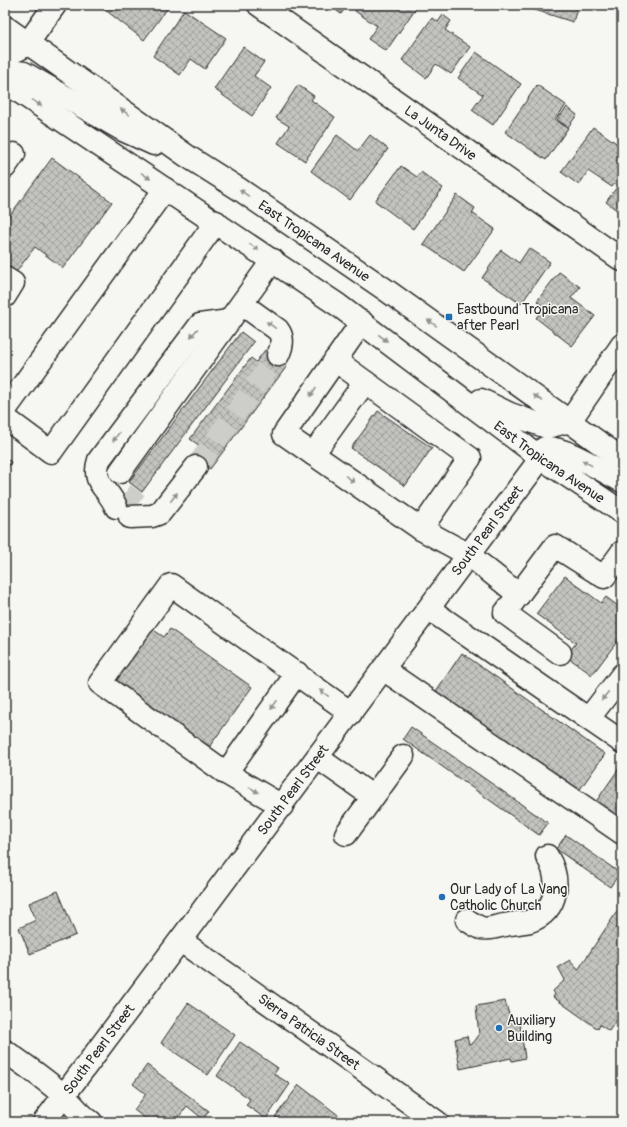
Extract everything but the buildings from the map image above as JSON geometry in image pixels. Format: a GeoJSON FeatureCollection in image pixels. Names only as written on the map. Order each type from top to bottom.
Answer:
{"type":"FeatureCollection","features":[{"type":"Feature","properties":{"kind":"main road"},"geometry":{"type":"LineString","coordinates":[[5,51],[10,52],[19,50],[28,43],[56,5]]}},
{"type":"Feature","properties":{"kind":"main road","name":"La Junta Drive"},"geometry":{"type":"LineString","coordinates":[[259,5],[622,260]]}},
{"type":"Feature","properties":{"kind":"main road","name":"East Tropicana Avenue"},"geometry":{"type":"LineString","coordinates":[[5,26],[187,156],[239,189],[386,290],[622,459]]}},
{"type":"Feature","properties":{"kind":"main road"},"geometry":{"type":"LineString","coordinates":[[5,74],[10,71],[24,73],[123,130],[159,147],[187,156]]}},
{"type":"Feature","properties":{"kind":"main road","name":"East Tropicana Avenue"},"geometry":{"type":"LineString","coordinates":[[5,82],[273,260],[362,322],[542,458],[622,512]]}},
{"type":"Feature","properties":{"kind":"main road"},"geometry":{"type":"LineString","coordinates":[[5,410],[165,188]]}},
{"type":"Feature","properties":{"kind":"main road"},"geometry":{"type":"LineString","coordinates":[[5,418],[51,452],[216,222]]}},
{"type":"Feature","properties":{"kind":"main road"},"geometry":{"type":"LineString","coordinates":[[120,472],[273,260]]}},
{"type":"Feature","properties":{"kind":"main road"},"geometry":{"type":"LineString","coordinates":[[5,278],[14,283],[5,296]]}},
{"type":"Feature","properties":{"kind":"main road"},"geometry":{"type":"LineString","coordinates":[[242,304],[278,330],[281,334],[282,348],[278,355]]}},
{"type":"Feature","properties":{"kind":"main road"},"geometry":{"type":"LineString","coordinates":[[196,467],[160,513],[127,506],[104,490],[96,476],[99,460],[200,325],[229,322]]}},
{"type":"Feature","properties":{"kind":"main road"},"geometry":{"type":"LineString","coordinates":[[362,322],[284,434],[421,529],[469,555],[519,595]]}},
{"type":"Feature","properties":{"kind":"main road"},"geometry":{"type":"LineString","coordinates":[[436,378],[510,414],[547,427],[570,421],[622,345]]}},
{"type":"Feature","properties":{"kind":"main road"},"geometry":{"type":"LineString","coordinates":[[335,360],[470,458],[421,529]]}},
{"type":"Feature","properties":{"kind":"main road"},"geometry":{"type":"LineString","coordinates":[[313,454],[365,382]]}},
{"type":"Feature","properties":{"kind":"main road","name":"South Pearl Street"},"geometry":{"type":"LineString","coordinates":[[44,1122],[542,458],[545,448],[552,447],[573,456],[622,481]]}},
{"type":"Feature","properties":{"kind":"main road"},"geometry":{"type":"LineString","coordinates":[[560,653],[505,613],[555,546],[604,577],[622,552]]}},
{"type":"Feature","properties":{"kind":"main road"},"geometry":{"type":"LineString","coordinates":[[282,806],[226,773],[100,683],[170,585],[351,712]]}},
{"type":"Feature","properties":{"kind":"main road"},"geometry":{"type":"LineString","coordinates":[[429,609],[622,742]]}},
{"type":"Feature","properties":{"kind":"main road"},"geometry":{"type":"LineString","coordinates":[[383,669],[622,833]]}},
{"type":"Feature","properties":{"kind":"main road"},"geometry":{"type":"LineString","coordinates":[[226,773],[297,673]]}},
{"type":"Feature","properties":{"kind":"main road"},"geometry":{"type":"LineString","coordinates":[[589,718],[622,675]]}},
{"type":"Feature","properties":{"kind":"main road"},"geometry":{"type":"LineString","coordinates":[[346,834],[372,796],[403,756]]}},
{"type":"Feature","properties":{"kind":"main road"},"geometry":{"type":"LineString","coordinates":[[318,758],[372,796]]}},
{"type":"Feature","properties":{"kind":"main road"},"geometry":{"type":"LineString","coordinates":[[467,920],[482,928],[530,921],[543,913],[552,902],[556,888],[556,879],[552,865],[547,856]]}},
{"type":"Feature","properties":{"kind":"main road","name":"Sierra Patricia Street"},"geometry":{"type":"LineString","coordinates":[[181,941],[436,1122]]}},
{"type":"Feature","properties":{"kind":"main road"},"geometry":{"type":"LineString","coordinates":[[5,1051],[43,1078],[64,1096],[80,1115],[91,1122]]}},
{"type":"Feature","properties":{"kind":"tunnel"},"geometry":{"type":"LineString","coordinates":[[196,467],[278,355]]}},
{"type":"Feature","properties":{"kind":"tunnel"},"geometry":{"type":"LineString","coordinates":[[124,494],[138,504]]}},
{"type":"Feature","properties":{"kind":"place","name":"Eastbound Tropicana after Pearl"},"geometry":{"type":"Point","coordinates":[449,317]}},
{"type":"Feature","properties":{"kind":"place","name":"Our Lady of La Vang Catholic Church"},"geometry":{"type":"Point","coordinates":[442,897]}},
{"type":"Feature","properties":{"kind":"place","name":"Auxiliary Building"},"geometry":{"type":"Point","coordinates":[499,1028]}}]}
